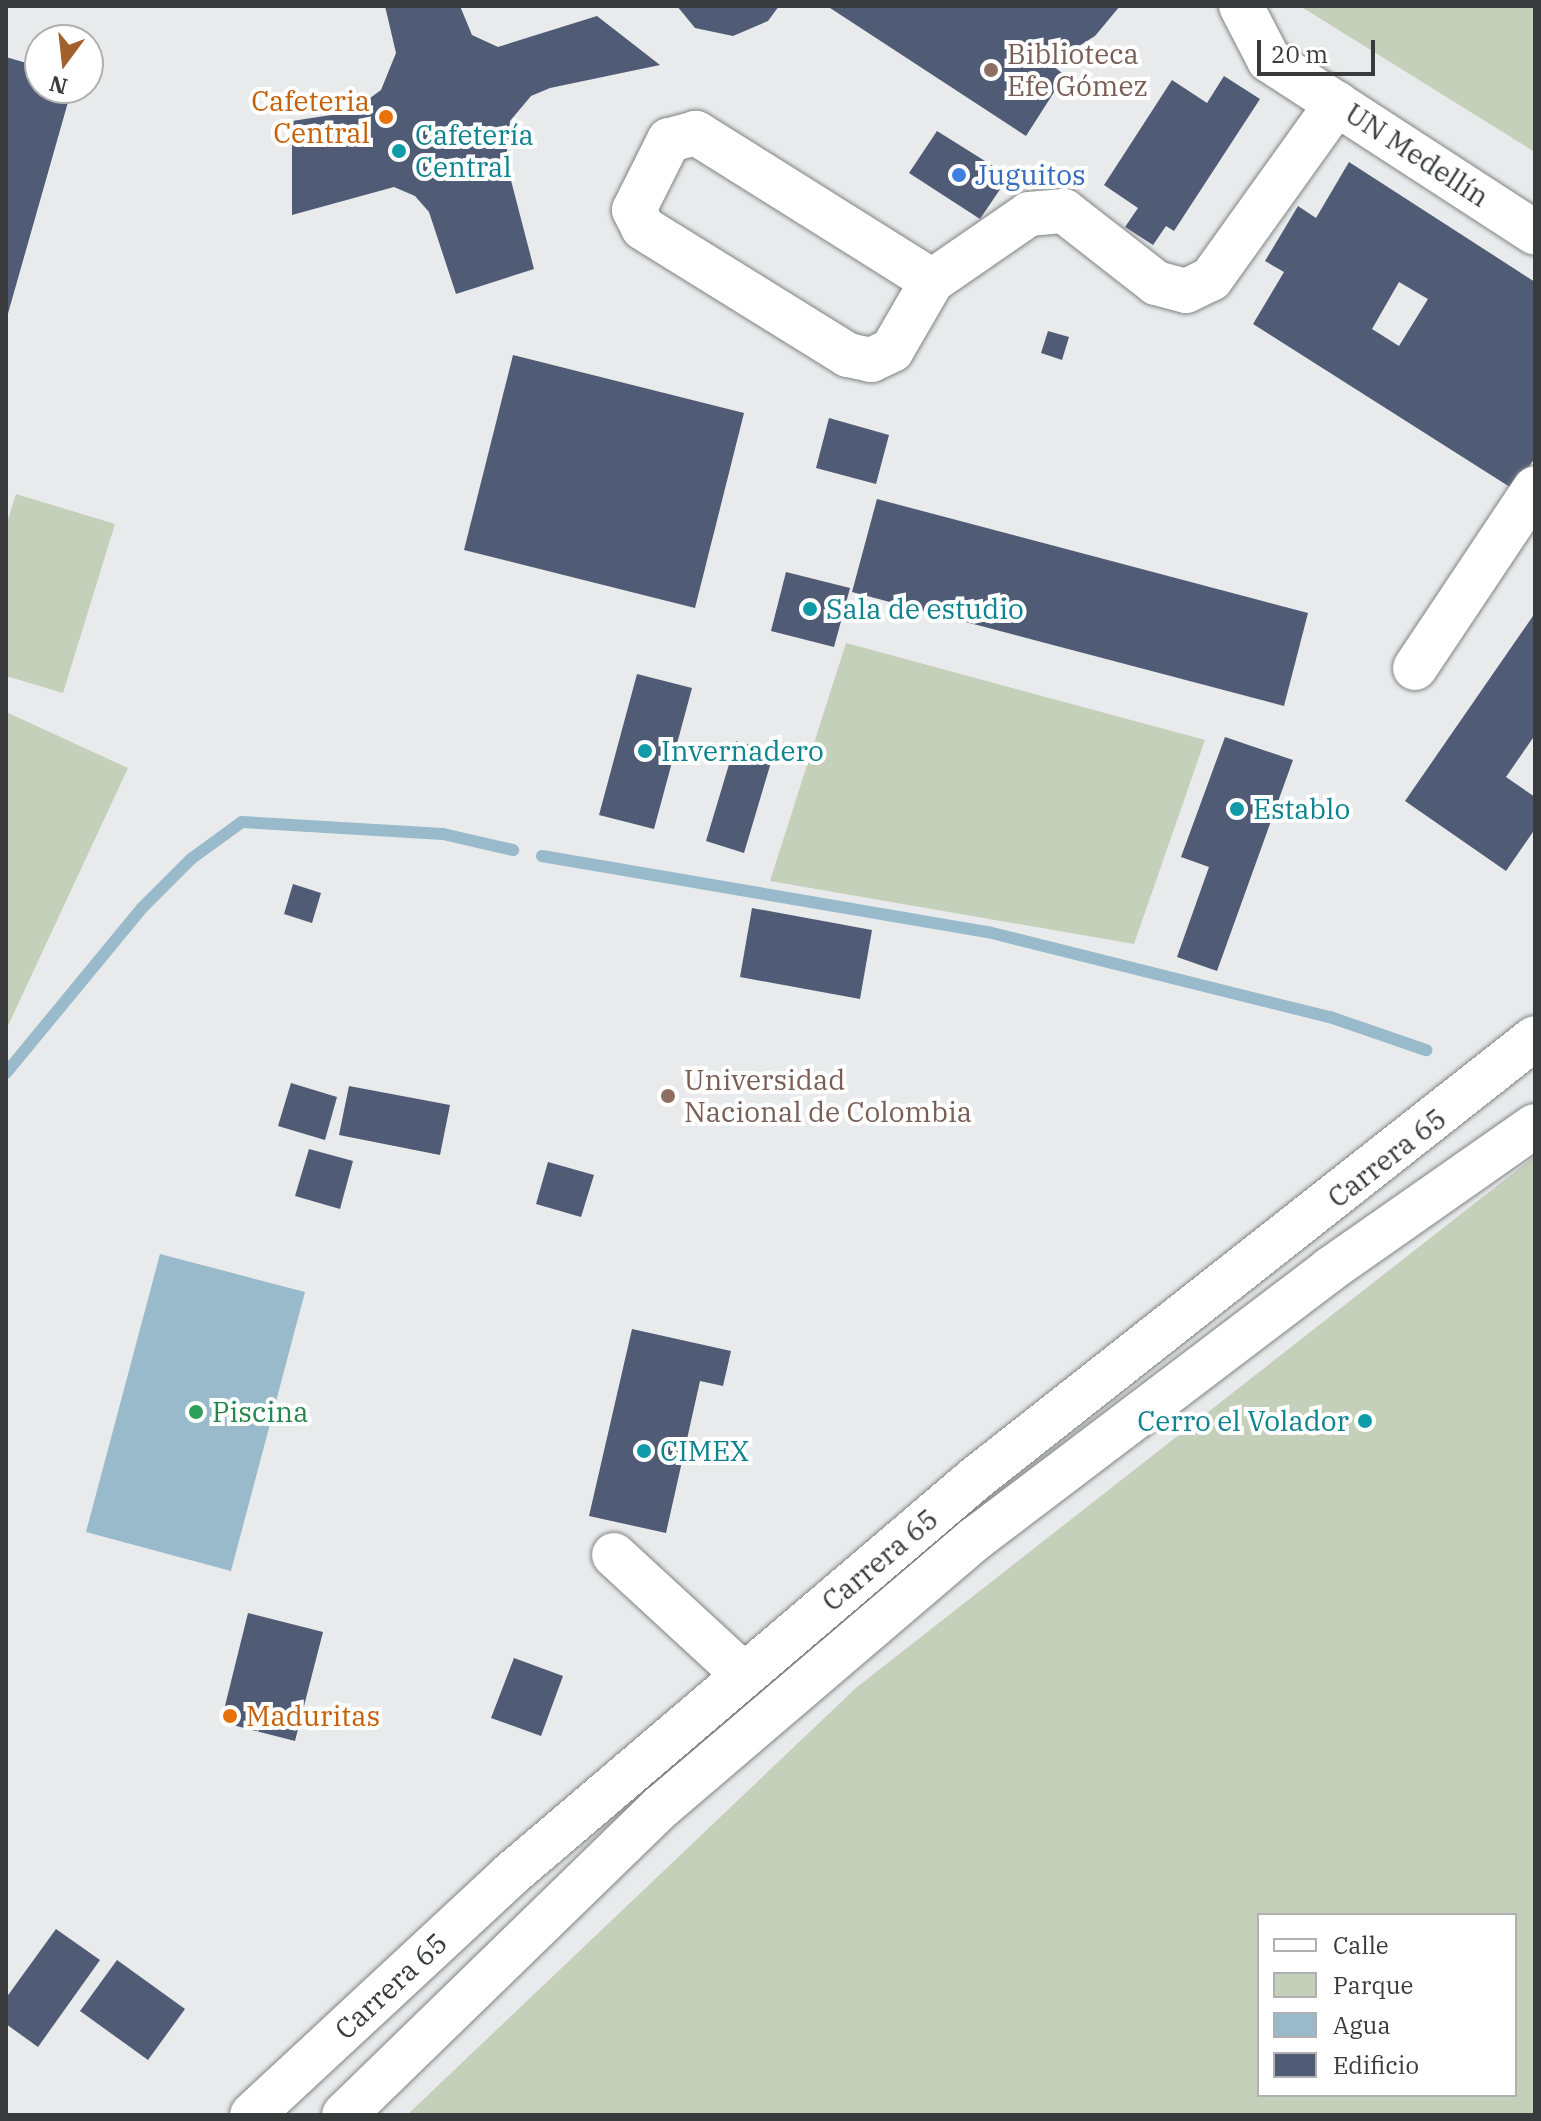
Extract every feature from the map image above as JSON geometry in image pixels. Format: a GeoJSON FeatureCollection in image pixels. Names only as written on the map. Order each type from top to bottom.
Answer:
{"type":"FeatureCollection","features":[{"type":"Feature","properties":{"kind":"main road","name":"UN Medellín"},"geometry":{"type":"LineString","coordinates":[[1241,6],[1269,60],[1535,233]]}},
{"type":"Feature","properties":{"kind":"main road"},"geometry":{"type":"LineString","coordinates":[[932,281],[696,133],[669,140],[634,210],[643,228],[863,360],[892,350],[932,281],[1029,214],[1064,211],[1156,283],[1186,291],[1230,261],[1337,103]]}},
{"type":"Feature","properties":{"kind":"main road"},"geometry":{"type":"LineString","coordinates":[[1415,668],[1530,505]]}},
{"type":"Feature","properties":{"kind":"main road","name":"Carrera 65"},"geometry":{"type":"LineString","coordinates":[[252,2115],[510,1875],[976,1478],[1535,1038]]}},
{"type":"Feature","properties":{"kind":"main road","name":"Carrera 65"},"geometry":{"type":"LineString","coordinates":[[344,2115],[661,1807],[975,1539],[1329,1270],[1535,1126]]}},
{"type":"Feature","properties":{"kind":"main road"},"geometry":{"type":"LineString","coordinates":[[614,1555],[744,1675]]}},
{"type":"Feature","properties":{"kind":"green space"},"geometry":{"type":"Polygon","coordinates":[[[1300,6],[1535,6],[1535,152],[1300,6]]]}},
{"type":"Feature","properties":{"kind":"green space"},"geometry":{"type":"Polygon","coordinates":[[[16,494],[115,524],[63,693],[6,676],[6,526],[16,494]]]}},
{"type":"Feature","properties":{"kind":"green space"},"geometry":{"type":"Polygon","coordinates":[[[846,643],[1205,740],[1134,944],[770,881],[846,643]]]}},
{"type":"Feature","properties":{"kind":"green space"},"geometry":{"type":"Polygon","coordinates":[[[6,712],[128,768],[6,1030],[6,712]]]}},
{"type":"Feature","properties":{"kind":"green space","name":"Cerro el Volador"},"geometry":{"type":"Polygon","coordinates":[[[1535,1156],[1535,2115],[407,2115],[857,1687],[1535,1156]]]}},
{"type":"Feature","properties":{"kind":"water","name":"Piscina"},"geometry":{"type":"Polygon","coordinates":[[[160,1254],[305,1292],[231,1571],[86,1532],[160,1254]]]}},
{"type":"Feature","properties":{"kind":"building","name":"Cafetería Central"},"geometry":{"type":"Polygon","coordinates":[[[385,6],[460,6],[472,35],[498,47],[597,16],[660,65],[550,88],[531,96],[510,121],[506,161],[534,269],[456,294],[429,212],[415,196],[394,187],[292,215],[292,121],[351,112],[381,90],[396,53],[385,6]]]}},
{"type":"Feature","properties":{"kind":"building"},"geometry":{"type":"Polygon","coordinates":[[[677,6],[779,6],[768,21],[733,36],[695,28],[677,6]]]}},
{"type":"Feature","properties":{"kind":"building","name":"Biblioteca Efe Gómez"},"geometry":{"type":"Polygon","coordinates":[[[827,6],[1120,6],[1095,36],[1050,64],[1065,75],[1026,136],[827,6]]]}},
{"type":"Feature","properties":{"kind":"building"},"geometry":{"type":"Polygon","coordinates":[[[6,57],[24,62],[24,104],[67,104],[7,317],[6,57]]]}},
{"type":"Feature","properties":{"kind":"building"},"geometry":{"type":"Polygon","coordinates":[[[1224,76],[1260,99],[1174,231],[1166,226],[1153,245],[1125,227],[1138,208],[1104,185],[1172,80],[1207,103],[1224,76]]]}},
{"type":"Feature","properties":{"kind":"building","name":"Juguitos"},"geometry":{"type":"Polygon","coordinates":[[[937,131],[1009,176],[980,219],[909,173],[937,131]]]}},
{"type":"Feature","properties":{"kind":"building"},"geometry":{"type":"Polygon","coordinates":[[[1349,162],[1535,282],[1535,458],[1513,489],[1253,324],[1284,272],[1265,261],[1298,206],[1316,218],[1349,162]],[[1399,282],[1372,329],[1399,346],[1428,299],[1399,282]]]}},
{"type":"Feature","properties":{"kind":"building"},"geometry":{"type":"Polygon","coordinates":[[[1048,331],[1069,337],[1062,360],[1041,353],[1048,331]]]}},
{"type":"Feature","properties":{"kind":"building"},"geometry":{"type":"Polygon","coordinates":[[[513,355],[744,413],[695,608],[464,550],[513,355]]]}},
{"type":"Feature","properties":{"kind":"building"},"geometry":{"type":"Polygon","coordinates":[[[829,418],[889,435],[876,484],[816,468],[829,418]]]}},
{"type":"Feature","properties":{"kind":"building"},"geometry":{"type":"Polygon","coordinates":[[[877,499],[1308,613],[1284,706],[852,592],[877,499]]]}},
{"type":"Feature","properties":{"kind":"building","name":"Sala de estudio"},"geometry":{"type":"Polygon","coordinates":[[[786,572],[850,588],[834,647],[771,631],[786,572]]]}},
{"type":"Feature","properties":{"kind":"building"},"geometry":{"type":"Polygon","coordinates":[[[1535,613],[1535,735],[1506,777],[1535,797],[1535,829],[1506,871],[1405,801],[1535,613]]]}},
{"type":"Feature","properties":{"kind":"building","name":"Invernadero"},"geometry":{"type":"Polygon","coordinates":[[[637,674],[692,688],[654,829],[599,815],[637,674]]]}},
{"type":"Feature","properties":{"kind":"building","name":"Establo"},"geometry":{"type":"Polygon","coordinates":[[[1225,737],[1293,760],[1217,971],[1177,957],[1209,867],[1181,857],[1225,737]]]}},
{"type":"Feature","properties":{"kind":"building","name":"Invernadero"},"geometry":{"type":"Polygon","coordinates":[[[736,741],[774,752],[744,853],[706,841],[736,741]]]}},
{"type":"Feature","properties":{"kind":"building"},"geometry":{"type":"Polygon","coordinates":[[[293,884],[321,893],[312,923],[284,914],[293,884]]]}},
{"type":"Feature","properties":{"kind":"building"},"geometry":{"type":"Polygon","coordinates":[[[752,908],[872,930],[860,999],[740,977],[752,908]]]}},
{"type":"Feature","properties":{"kind":"building"},"geometry":{"type":"Polygon","coordinates":[[[291,1083],[337,1097],[325,1140],[278,1126],[291,1083]]]}},
{"type":"Feature","properties":{"kind":"building"},"geometry":{"type":"Polygon","coordinates":[[[349,1086],[450,1105],[440,1155],[339,1135],[349,1086]]]}},
{"type":"Feature","properties":{"kind":"building"},"geometry":{"type":"Polygon","coordinates":[[[309,1149],[353,1161],[340,1209],[295,1196],[309,1149]]]}},
{"type":"Feature","properties":{"kind":"building"},"geometry":{"type":"Polygon","coordinates":[[[548,1162],[594,1175],[581,1217],[536,1204],[548,1162]]]}},
{"type":"Feature","properties":{"kind":"building","name":"CIMEX"},"geometry":{"type":"Polygon","coordinates":[[[632,1329],[731,1351],[723,1386],[700,1381],[666,1533],[589,1516],[632,1329]]]}},
{"type":"Feature","properties":{"kind":"building"},"geometry":{"type":"Polygon","coordinates":[[[248,1613],[323,1632],[295,1741],[221,1722],[248,1613]]]}},
{"type":"Feature","properties":{"kind":"building"},"geometry":{"type":"Polygon","coordinates":[[[514,1658],[563,1676],[541,1736],[491,1718],[514,1658]]]}},
{"type":"Feature","properties":{"kind":"building"},"geometry":{"type":"Polygon","coordinates":[[[56,1929],[100,1960],[38,2047],[6,2024],[6,1998],[56,1929]]]}},
{"type":"Feature","properties":{"kind":"building"},"geometry":{"type":"Polygon","coordinates":[[[117,1960],[185,2009],[148,2060],[80,2011],[117,1960]]]}},
{"type":"Feature","properties":{"kind":"waterway"},"geometry":{"type":"LineString","coordinates":[[6,1073],[142,908],[191,859],[242,822],[443,834],[513,850]]}},
{"type":"Feature","properties":{"kind":"waterway"},"geometry":{"type":"LineString","coordinates":[[542,856],[988,932],[1330,1017],[1426,1050]]}},
{"type":"Feature","properties":{"kind":"place","name":"Biblioteca Efe Gómez"},"geometry":{"type":"Point","coordinates":[991,70]}},
{"type":"Feature","properties":{"kind":"place","name":"Cafeteria Central"},"geometry":{"type":"Point","coordinates":[386,117]}},
{"type":"Feature","properties":{"kind":"place","name":"Cafetería Central"},"geometry":{"type":"Point","coordinates":[399,151]}},
{"type":"Feature","properties":{"kind":"place","name":"Juguitos"},"geometry":{"type":"Point","coordinates":[959,175]}},
{"type":"Feature","properties":{"kind":"place","name":"Sala de estudio"},"geometry":{"type":"Point","coordinates":[810,609]}},
{"type":"Feature","properties":{"kind":"place","name":"Invernadero"},"geometry":{"type":"Point","coordinates":[645,751]}},
{"type":"Feature","properties":{"kind":"place","name":"Establo"},"geometry":{"type":"Point","coordinates":[1237,809]}},
{"type":"Feature","properties":{"kind":"place","name":"Universidad Nacional de Colombia"},"geometry":{"type":"Point","coordinates":[668,1096]}},
{"type":"Feature","properties":{"kind":"place","name":"Piscina"},"geometry":{"type":"Point","coordinates":[196,1412]}},
{"type":"Feature","properties":{"kind":"place","name":"Cerro el Volador"},"geometry":{"type":"Point","coordinates":[1365,1421]}},
{"type":"Feature","properties":{"kind":"place","name":"CIMEX"},"geometry":{"type":"Point","coordinates":[644,1451]}},
{"type":"Feature","properties":{"kind":"place","name":"Maduritas"},"geometry":{"type":"Point","coordinates":[230,1716]}}]}
